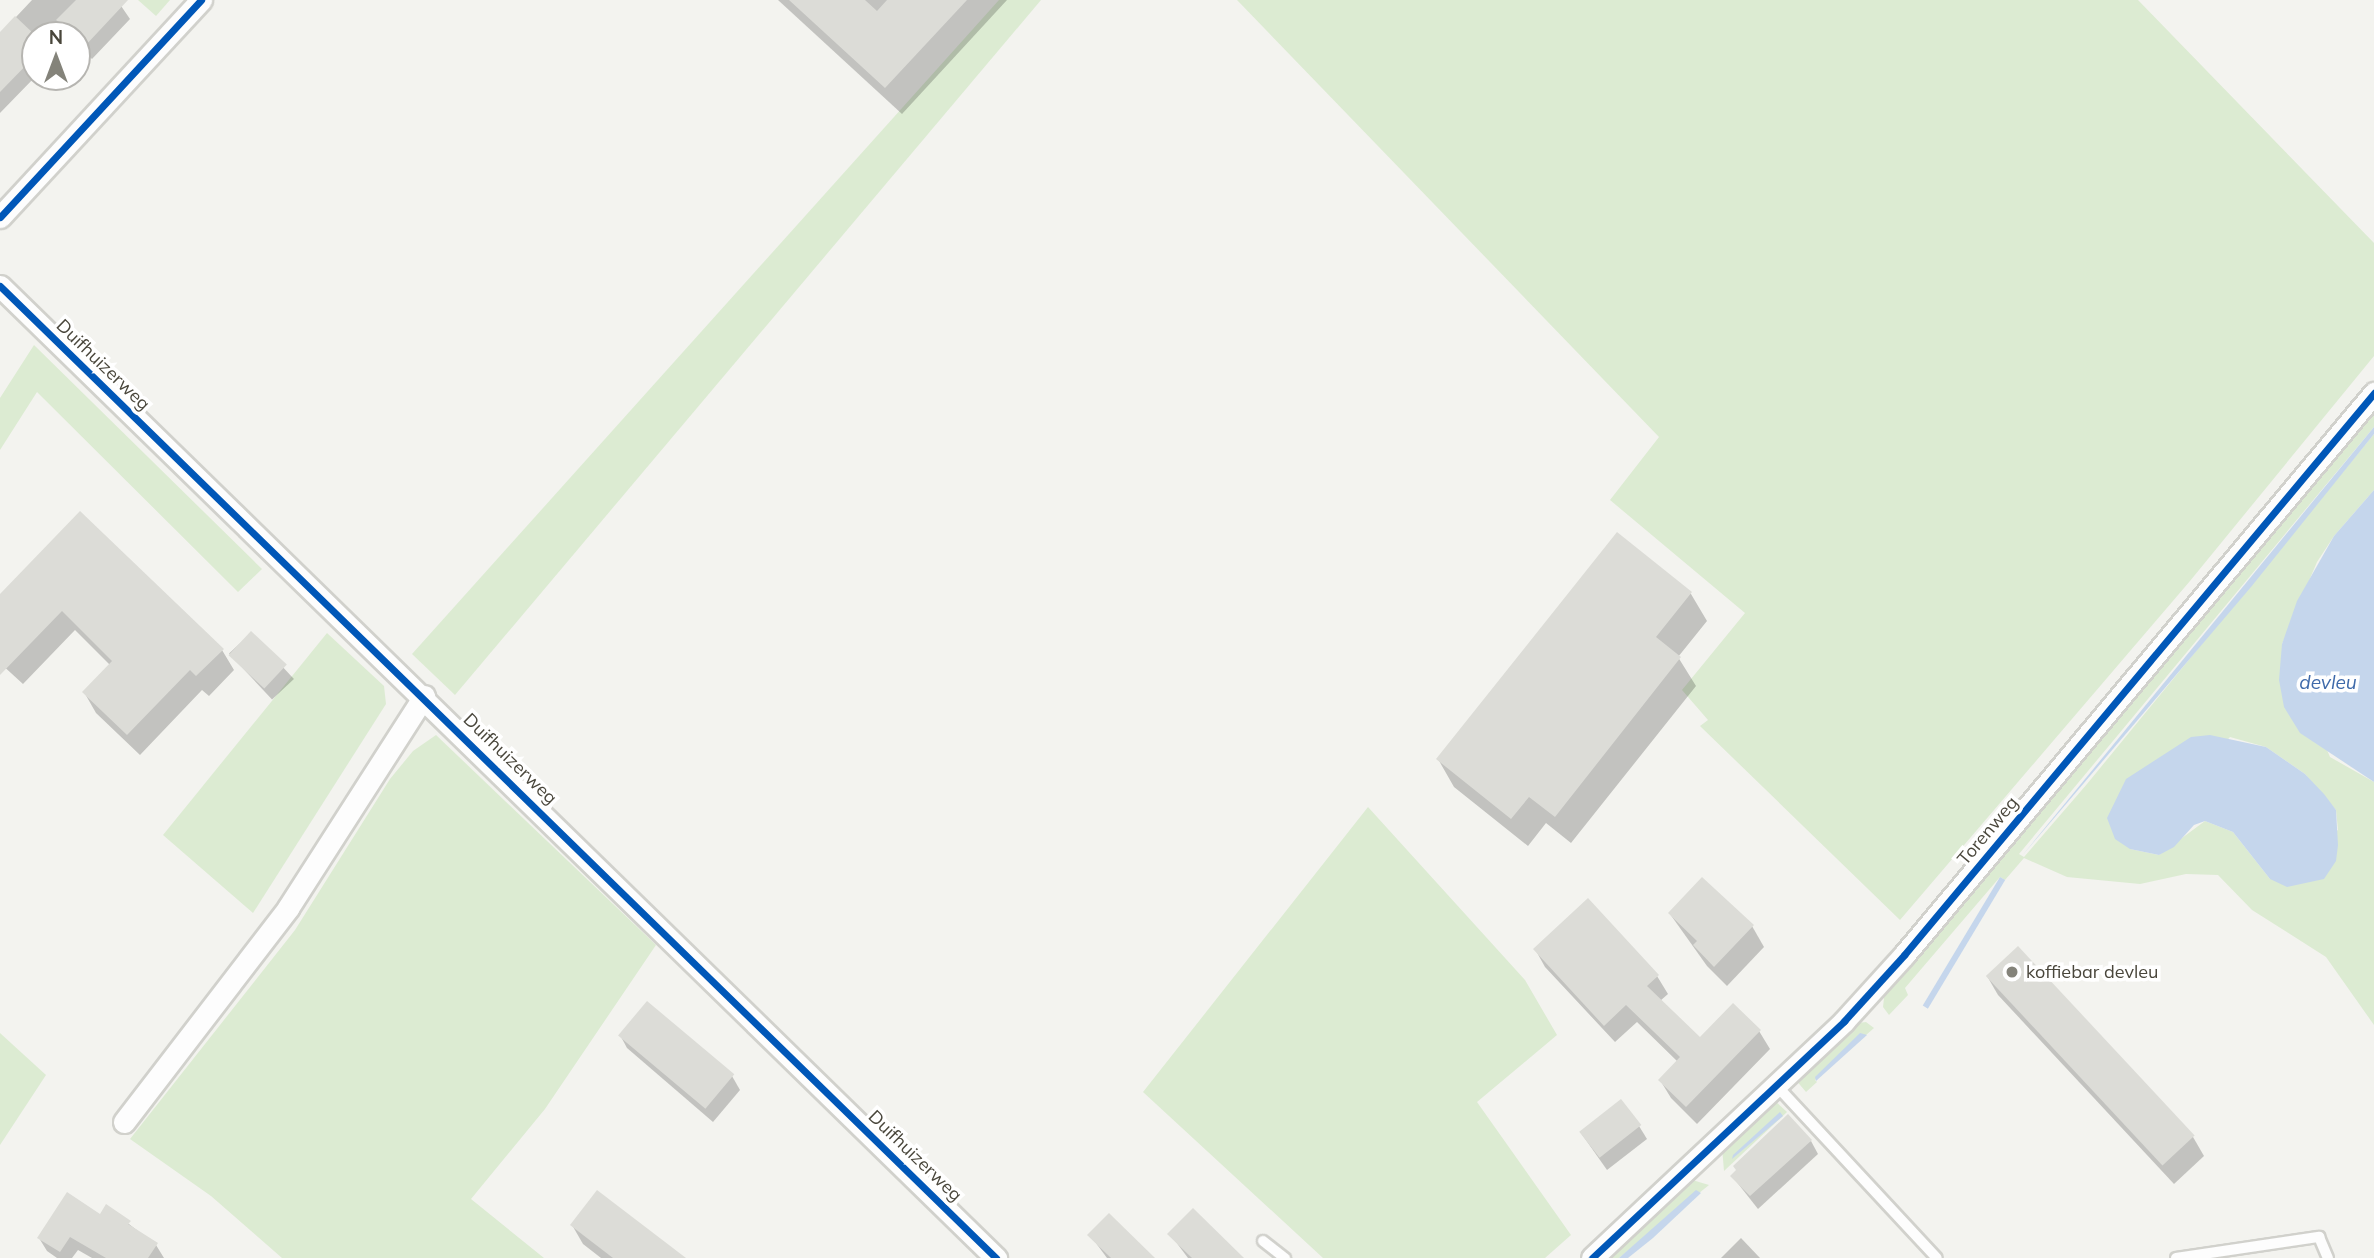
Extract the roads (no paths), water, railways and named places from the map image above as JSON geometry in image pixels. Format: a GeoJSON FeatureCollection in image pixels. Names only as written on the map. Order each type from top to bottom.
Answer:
{"type":"FeatureCollection","features":[{"type":"Feature","properties":{"kind":"street"},"geometry":{"type":"LineString","coordinates":[[0,216],[201,0]]}},
{"type":"Feature","properties":{"kind":"street","name":"Duifhuizerweg"},"geometry":{"type":"LineString","coordinates":[[0,286],[424,696],[996,1258]]}},
{"type":"Feature","properties":{"kind":"street","name":"Torenweg"},"geometry":{"type":"LineString","coordinates":[[1592,1258],[1844,1021],[1904,955],[2374,393]]}},
{"type":"Feature","properties":{"kind":"street"},"geometry":{"type":"LineString","coordinates":[[124,1122],[288,908],[424,696]]}},
{"type":"Feature","properties":{"kind":"lane"},"geometry":{"type":"LineString","coordinates":[[1776,1085],[1937,1258]]}},
{"type":"Feature","properties":{"kind":"lane"},"geometry":{"type":"LineString","coordinates":[[2176,1258],[2319,1237],[2328,1258]]}},
{"type":"Feature","properties":{"kind":"lane"},"geometry":{"type":"LineString","coordinates":[[1263,1241],[1285,1258]]}},
{"type":"Feature","properties":{"kind":"water"},"geometry":{"type":"Polygon","coordinates":[[[2374,427],[2374,434],[2251,587],[2021,857],[2374,427]]]}},
{"type":"Feature","properties":{"kind":"water","name":"devleu"},"geometry":{"type":"Polygon","coordinates":[[[2374,490],[2374,782],[2300,733],[2284,707],[2279,680],[2282,644],[2297,601],[2334,536],[2374,490]]]}},
{"type":"Feature","properties":{"kind":"water"},"geometry":{"type":"Polygon","coordinates":[[[2210,735],[2266,747],[2305,774],[2324,794],[2336,810],[2338,845],[2336,861],[2324,879],[2287,887],[2270,879],[2233,832],[2205,821],[2194,825],[2174,847],[2159,855],[2130,849],[2115,839],[2107,818],[2126,779],[2191,737],[2210,735]]]}},
{"type":"Feature","properties":{"kind":"water"},"geometry":{"type":"Polygon","coordinates":[[[2000,877],[2005,880],[1928,1009],[1923,1006],[2000,877]]]}},
{"type":"Feature","properties":{"kind":"water"},"geometry":{"type":"Polygon","coordinates":[[[1860,1033],[1867,1035],[1816,1081],[1815,1077],[1860,1033]]]}},
{"type":"Feature","properties":{"kind":"water"},"geometry":{"type":"Polygon","coordinates":[[[1780,1112],[1783,1116],[1732,1159],[1733,1155],[1780,1112]]]}},
{"type":"Feature","properties":{"kind":"water"},"geometry":{"type":"Polygon","coordinates":[[[1696,1190],[1701,1193],[1653,1238],[1628,1258],[1619,1258],[1696,1190]]]}},
{"type":"Feature","properties":{"kind":"place","name":"koffiebar devleu"},"geometry":{"type":"Point","coordinates":[2012,972]}}]}
